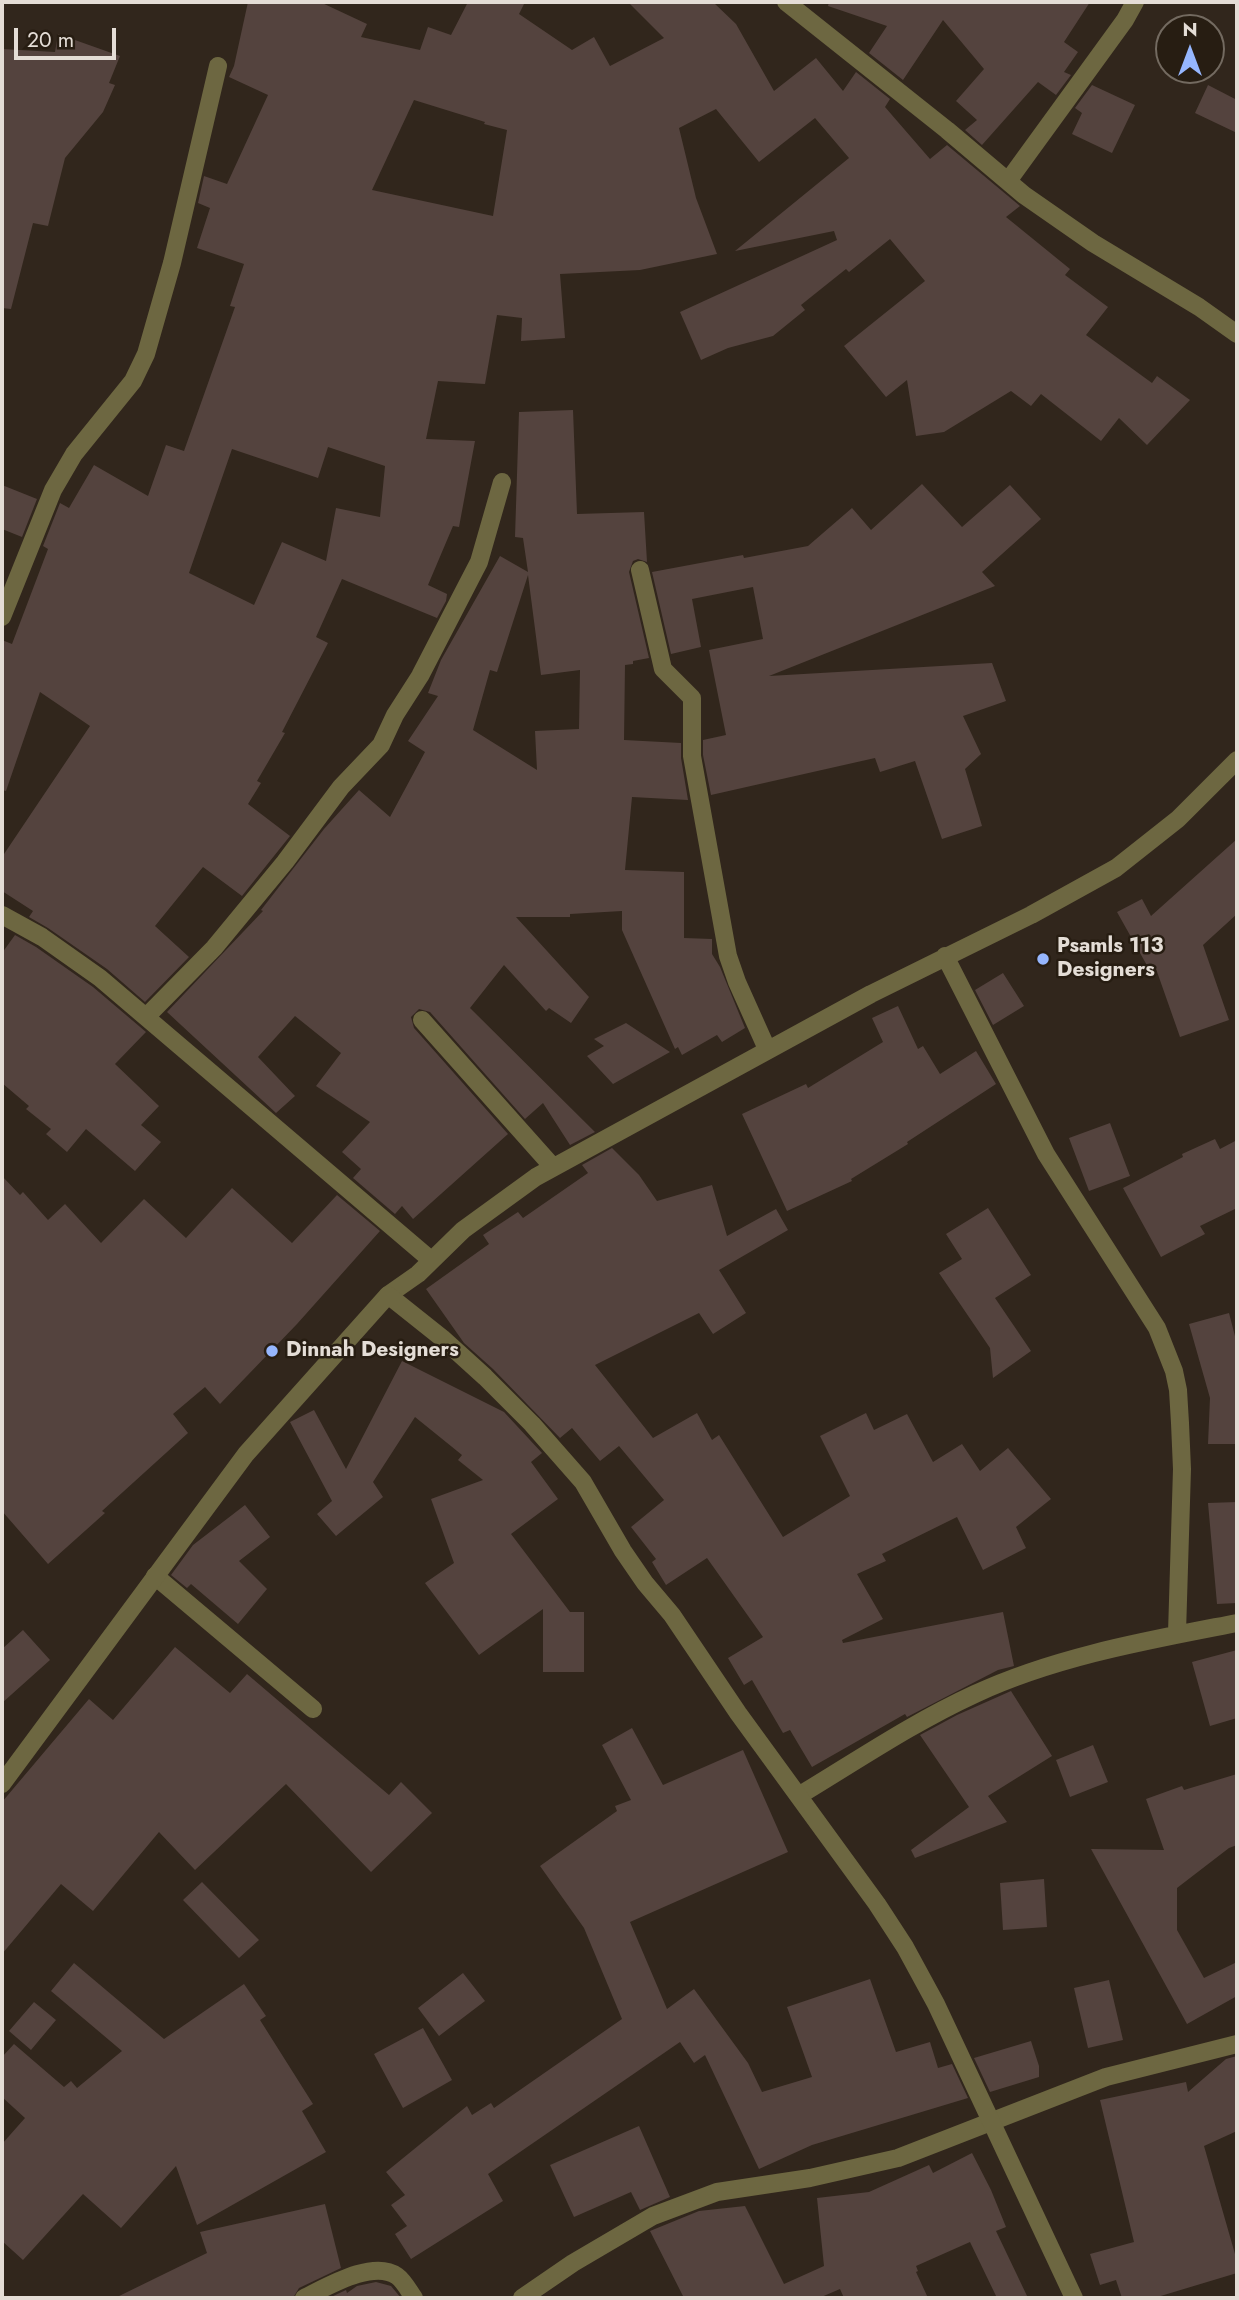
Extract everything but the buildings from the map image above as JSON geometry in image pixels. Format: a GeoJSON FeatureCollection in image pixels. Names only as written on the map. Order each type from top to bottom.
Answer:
{"type":"FeatureCollection","features":[{"type":"Feature","properties":{"kind":"street"},"geometry":{"type":"LineString","coordinates":[[786,2],[1008,181],[1093,243],[1199,307],[1237,334]]}},
{"type":"Feature","properties":{"kind":"street"},"geometry":{"type":"LineString","coordinates":[[1008,181],[1118,30],[1135,2]]}},
{"type":"Feature","properties":{"kind":"street"},"geometry":{"type":"LineString","coordinates":[[2,617],[53,490],[74,454],[133,382],[144,361],[156,327],[218,66]]}},
{"type":"Feature","properties":{"kind":"street"},"geometry":{"type":"LineString","coordinates":[[147,1016],[214,948],[285,862],[341,787],[381,745],[395,715],[420,676],[478,562],[502,482]]}},
{"type":"Feature","properties":{"kind":"street"},"geometry":{"type":"LineString","coordinates":[[640,570],[663,670],[692,698],[692,756],[728,956],[767,1049]]}},
{"type":"Feature","properties":{"kind":"street"},"geometry":{"type":"LineString","coordinates":[[2,1784],[246,1454],[388,1295],[418,1275],[463,1230],[499,1202],[553,1167],[767,1049],[945,956],[1041,910],[1116,868],[1178,820],[1237,760]]}},
{"type":"Feature","properties":{"kind":"street"},"geometry":{"type":"LineString","coordinates":[[2,915],[41,937],[100,978],[431,1260]]}},
{"type":"Feature","properties":{"kind":"street"},"geometry":{"type":"LineString","coordinates":[[945,956],[1046,1154],[1157,1328],[1167,1350],[1178,1391],[1180,1423],[1177,1633]]}},
{"type":"Feature","properties":{"kind":"street"},"geometry":{"type":"LineString","coordinates":[[422,1020],[553,1167]]}},
{"type":"Feature","properties":{"kind":"street"},"geometry":{"type":"LineString","coordinates":[[388,1295],[485,1377],[583,1482],[645,1583],[672,1615],[738,1713],[870,1894],[905,1947],[936,2004],[1074,2298]]}},
{"type":"Feature","properties":{"kind":"street"},"geometry":{"type":"LineString","coordinates":[[156,1576],[313,1709]]}},
{"type":"Feature","properties":{"kind":"street"},"geometry":{"type":"LineString","coordinates":[[800,1795],[923,1720],[977,1693],[1058,1664],[1177,1633],[1237,1623]]}},
{"type":"Feature","properties":{"kind":"street"},"geometry":{"type":"LineString","coordinates":[[522,2298],[573,2263],[653,2216],[717,2192],[810,2178],[898,2158],[1106,2077],[1237,2044]]}},
{"type":"Feature","properties":{"kind":"street"},"geometry":{"type":"LineString","coordinates":[[304,2298],[373,2270],[389,2272],[399,2278],[414,2298]]}},
{"type":"Feature","properties":{"kind":"place","name":"Psamls 113 Designers"},"geometry":{"type":"Point","coordinates":[1043,959]}},
{"type":"Feature","properties":{"kind":"place","name":"Dinnah Designers"},"geometry":{"type":"Point","coordinates":[272,1351]}}]}
